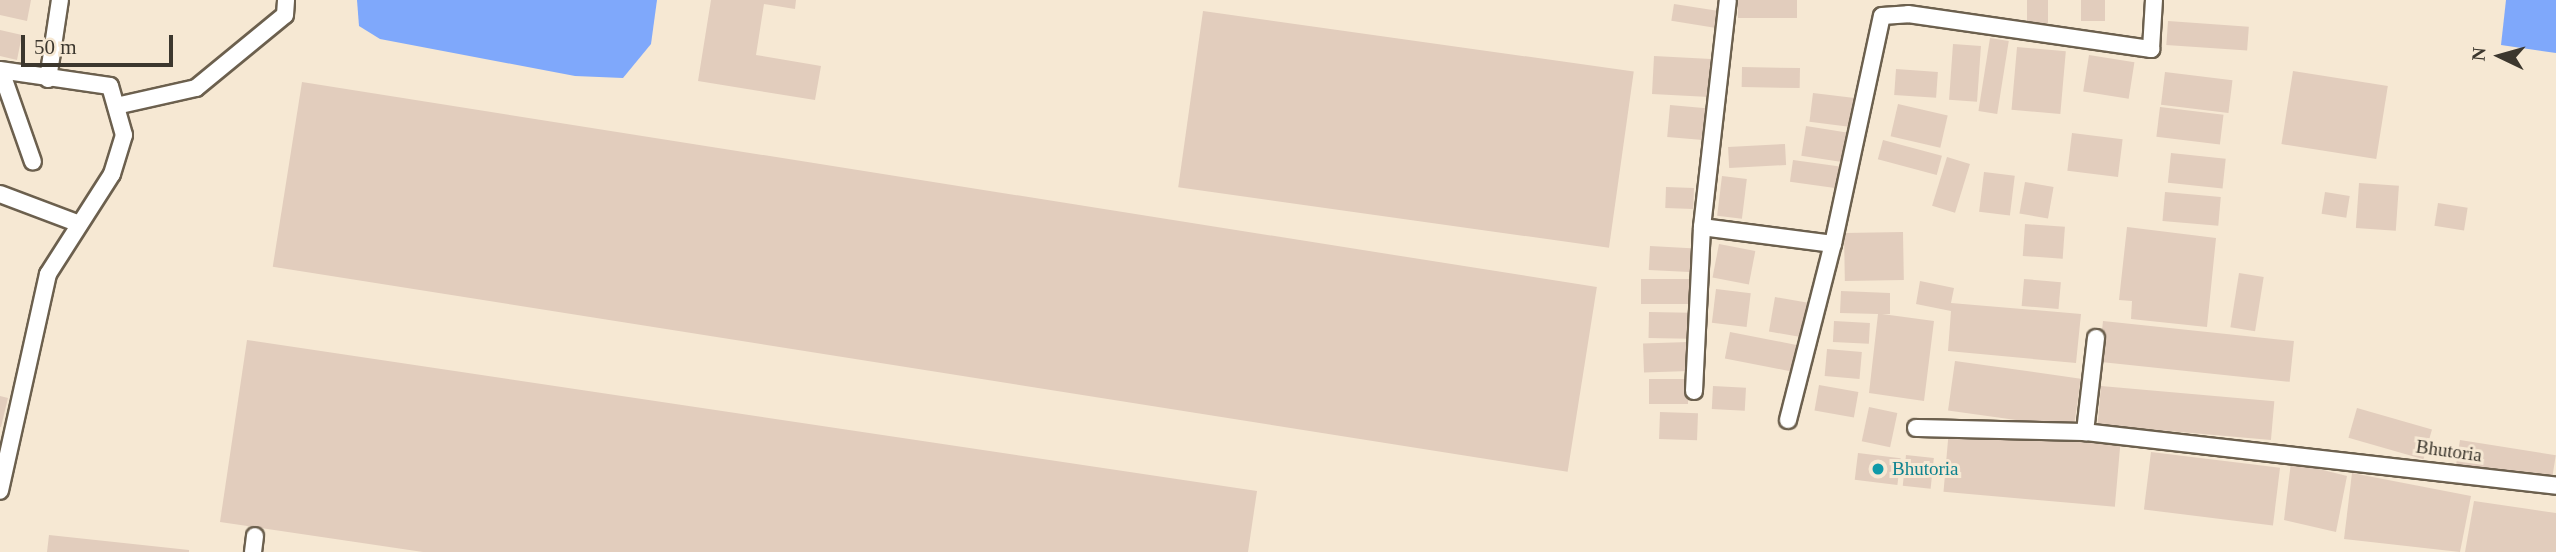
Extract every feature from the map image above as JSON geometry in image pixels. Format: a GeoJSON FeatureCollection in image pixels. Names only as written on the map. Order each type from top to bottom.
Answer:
{"type":"FeatureCollection","features":[{"type":"Feature","properties":{"kind":"street"},"geometry":{"type":"LineString","coordinates":[[48,79],[60,0]]}},
{"type":"Feature","properties":{"kind":"street"},"geometry":{"type":"LineString","coordinates":[[116,106],[197,88],[285,15],[286,0]]}},
{"type":"Feature","properties":{"kind":"street"},"geometry":{"type":"LineString","coordinates":[[1694,391],[1702,227],[1728,0]]}},
{"type":"Feature","properties":{"kind":"street"},"geometry":{"type":"LineString","coordinates":[[1788,421],[1833,244],[1882,16],[1908,14],[2151,49],[2154,0]]}},
{"type":"Feature","properties":{"kind":"street"},"geometry":{"type":"LineString","coordinates":[[0,491],[5,439],[48,274],[112,174],[124,135],[110,86],[1,70]]}},
{"type":"Feature","properties":{"kind":"street"},"geometry":{"type":"LineString","coordinates":[[1,70],[33,162]]}},
{"type":"Feature","properties":{"kind":"street"},"geometry":{"type":"LineString","coordinates":[[0,194],[80,224]]}},
{"type":"Feature","properties":{"kind":"street"},"geometry":{"type":"LineString","coordinates":[[1702,227],[1833,244]]}},
{"type":"Feature","properties":{"kind":"street"},"geometry":{"type":"LineString","coordinates":[[2085,432],[2096,338]]}},
{"type":"Feature","properties":{"kind":"street","name":"Bhutoria"},"geometry":{"type":"LineString","coordinates":[[1916,428],[2085,432],[2556,486]]}},
{"type":"Feature","properties":{"kind":"water"},"geometry":{"type":"Polygon","coordinates":[[[357,0],[657,0],[651,44],[623,78],[575,76],[380,39],[359,26],[357,0]]]}},
{"type":"Feature","properties":{"kind":"water"},"geometry":{"type":"Polygon","coordinates":[[[2506,0],[2556,0],[2556,53],[2501,45],[2506,0]]]}},
{"type":"Feature","properties":{"kind":"building"},"geometry":{"type":"Polygon","coordinates":[[[0,0],[31,0],[27,21],[0,15],[0,0]]]}},
{"type":"Feature","properties":{"kind":"building"},"geometry":{"type":"Polygon","coordinates":[[[711,0],[796,0],[795,9],[764,4],[756,55],[821,66],[815,100],[698,81],[711,0]]]}},
{"type":"Feature","properties":{"kind":"building"},"geometry":{"type":"Polygon","coordinates":[[[1738,0],[1797,0],[1797,18],[1738,18],[1738,0]]]}},
{"type":"Feature","properties":{"kind":"building"},"geometry":{"type":"Polygon","coordinates":[[[2027,0],[2048,0],[2048,23],[2027,23],[2027,0]]]}},
{"type":"Feature","properties":{"kind":"building"},"geometry":{"type":"Polygon","coordinates":[[[2081,0],[2105,0],[2105,21],[2081,21],[2081,0]]]}},
{"type":"Feature","properties":{"kind":"building"},"geometry":{"type":"Polygon","coordinates":[[[1674,4],[1720,11],[1718,28],[1671,21],[1674,4]]]}},
{"type":"Feature","properties":{"kind":"building"},"geometry":{"type":"Polygon","coordinates":[[[1203,11],[1634,72],[1609,248],[1178,187],[1203,11]]]}},
{"type":"Feature","properties":{"kind":"building"},"geometry":{"type":"Polygon","coordinates":[[[2168,21],[2249,27],[2247,51],[2166,45],[2168,21]]]}},
{"type":"Feature","properties":{"kind":"building"},"geometry":{"type":"Polygon","coordinates":[[[0,30],[22,35],[17,60],[0,56],[0,30]]]}},
{"type":"Feature","properties":{"kind":"building"},"geometry":{"type":"Polygon","coordinates":[[[1990,38],[2009,41],[1997,114],[1978,111],[1990,38]]]}},
{"type":"Feature","properties":{"kind":"building"},"geometry":{"type":"Polygon","coordinates":[[[1953,44],[1981,46],[1977,102],[1949,100],[1953,44]]]}},
{"type":"Feature","properties":{"kind":"building"},"geometry":{"type":"Polygon","coordinates":[[[2017,47],[2066,51],[2060,114],[2012,110],[2017,47]]]}},
{"type":"Feature","properties":{"kind":"building"},"geometry":{"type":"Polygon","coordinates":[[[2089,55],[2134,62],[2129,99],[2083,92],[2089,55]]]}},
{"type":"Feature","properties":{"kind":"building"},"geometry":{"type":"Polygon","coordinates":[[[1654,56],[1716,59],[1714,97],[1652,94],[1654,56]]]}},
{"type":"Feature","properties":{"kind":"building"},"geometry":{"type":"Polygon","coordinates":[[[1742,67],[1800,68],[1800,88],[1742,87],[1742,67]]]}},
{"type":"Feature","properties":{"kind":"building"},"geometry":{"type":"Polygon","coordinates":[[[1896,69],[1938,72],[1936,98],[1894,95],[1896,69]]]}},
{"type":"Feature","properties":{"kind":"building"},"geometry":{"type":"Polygon","coordinates":[[[2293,71],[2388,86],[2376,159],[2281,144],[2293,71]]]}},
{"type":"Feature","properties":{"kind":"building"},"geometry":{"type":"Polygon","coordinates":[[[2165,72],[2232,80],[2228,113],[2161,105],[2165,72]]]}},
{"type":"Feature","properties":{"kind":"building"},"geometry":{"type":"Polygon","coordinates":[[[302,82],[1597,287],[1568,472],[273,267],[302,82]]]}},
{"type":"Feature","properties":{"kind":"building"},"geometry":{"type":"Polygon","coordinates":[[[1813,93],[1859,99],[1855,127],[1809,122],[1813,93]]]}},
{"type":"Feature","properties":{"kind":"building"},"geometry":{"type":"Polygon","coordinates":[[[1898,104],[1948,115],[1940,148],[1891,136],[1898,104]]]}},
{"type":"Feature","properties":{"kind":"building"},"geometry":{"type":"Polygon","coordinates":[[[1670,105],[1712,109],[1709,141],[1667,137],[1670,105]]]}},
{"type":"Feature","properties":{"kind":"building"},"geometry":{"type":"Polygon","coordinates":[[[2160,107],[2224,115],[2220,145],[2156,137],[2160,107]]]}},
{"type":"Feature","properties":{"kind":"building"},"geometry":{"type":"Polygon","coordinates":[[[1806,126],[1851,133],[1847,163],[1801,156],[1806,126]]]}},
{"type":"Feature","properties":{"kind":"building"},"geometry":{"type":"Polygon","coordinates":[[[2072,133],[2123,139],[2118,177],[2067,171],[2072,133]]]}},
{"type":"Feature","properties":{"kind":"building"},"geometry":{"type":"Polygon","coordinates":[[[1883,140],[1942,156],[1937,175],[1878,159],[1883,140]]]}},
{"type":"Feature","properties":{"kind":"building"},"geometry":{"type":"Polygon","coordinates":[[[1785,144],[1786,165],[1729,168],[1728,147],[1785,144]]]}},
{"type":"Feature","properties":{"kind":"building"},"geometry":{"type":"Polygon","coordinates":[[[2171,153],[2226,159],[2223,189],[2168,183],[2171,153]]]}},
{"type":"Feature","properties":{"kind":"building"},"geometry":{"type":"Polygon","coordinates":[[[1947,157],[1970,164],[1955,213],[1932,206],[1947,157]]]}},
{"type":"Feature","properties":{"kind":"building"},"geometry":{"type":"Polygon","coordinates":[[[1793,160],[1842,167],[1838,189],[1790,182],[1793,160]]]}},
{"type":"Feature","properties":{"kind":"building"},"geometry":{"type":"Polygon","coordinates":[[[1984,172],[2015,176],[2010,215],[1979,212],[1984,172]]]}},
{"type":"Feature","properties":{"kind":"building"},"geometry":{"type":"Polygon","coordinates":[[[1722,176],[1747,179],[1742,219],[1717,216],[1722,176]]]}},
{"type":"Feature","properties":{"kind":"building"},"geometry":{"type":"Polygon","coordinates":[[[2025,182],[2054,187],[2048,219],[2019,214],[2025,182]]]}},
{"type":"Feature","properties":{"kind":"building"},"geometry":{"type":"Polygon","coordinates":[[[2359,183],[2399,186],[2396,231],[2356,228],[2359,183]]]}},
{"type":"Feature","properties":{"kind":"building"},"geometry":{"type":"Polygon","coordinates":[[[1666,187],[1694,188],[1693,209],[1665,208],[1666,187]]]}},
{"type":"Feature","properties":{"kind":"building"},"geometry":{"type":"Polygon","coordinates":[[[2165,192],[2221,197],[2218,226],[2162,221],[2165,192]]]}},
{"type":"Feature","properties":{"kind":"building"},"geometry":{"type":"Polygon","coordinates":[[[2325,192],[2350,196],[2346,218],[2322,214],[2325,192]]]}},
{"type":"Feature","properties":{"kind":"building"},"geometry":{"type":"Polygon","coordinates":[[[2438,203],[2468,208],[2464,230],[2434,226],[2438,203]]]}},
{"type":"Feature","properties":{"kind":"building"},"geometry":{"type":"Polygon","coordinates":[[[2025,224],[2065,227],[2063,259],[2023,256],[2025,224]]]}},
{"type":"Feature","properties":{"kind":"building"},"geometry":{"type":"Polygon","coordinates":[[[2127,227],[2216,238],[2207,327],[2131,319],[2132,301],[2119,300],[2127,227]]]}},
{"type":"Feature","properties":{"kind":"building"},"geometry":{"type":"Polygon","coordinates":[[[1903,232],[1904,280],[1845,281],[1844,233],[1903,232]]]}},
{"type":"Feature","properties":{"kind":"building"},"geometry":{"type":"Polygon","coordinates":[[[1719,244],[1755,251],[1749,284],[1713,277],[1719,244]]]}},
{"type":"Feature","properties":{"kind":"building"},"geometry":{"type":"Polygon","coordinates":[[[1650,246],[1691,248],[1690,272],[1649,270],[1650,246]]]}},
{"type":"Feature","properties":{"kind":"building"},"geometry":{"type":"Polygon","coordinates":[[[2239,273],[2264,277],[2255,331],[2230,327],[2239,273]]]}},
{"type":"Feature","properties":{"kind":"building"},"geometry":{"type":"Polygon","coordinates":[[[1641,279],[1690,279],[1690,304],[1641,304],[1641,279]]]}},
{"type":"Feature","properties":{"kind":"building"},"geometry":{"type":"Polygon","coordinates":[[[2024,279],[2061,282],[2059,309],[2022,306],[2024,279]]]}},
{"type":"Feature","properties":{"kind":"building"},"geometry":{"type":"Polygon","coordinates":[[[1920,281],[1954,288],[1951,303],[2081,314],[2076,363],[1948,351],[1951,311],[1916,304],[1920,281]]]}},
{"type":"Feature","properties":{"kind":"building"},"geometry":{"type":"Polygon","coordinates":[[[1716,289],[1751,293],[1747,327],[1712,323],[1716,289]]]}},
{"type":"Feature","properties":{"kind":"building"},"geometry":{"type":"Polygon","coordinates":[[[1841,291],[1890,293],[1890,314],[1882,314],[1934,321],[1924,401],[1869,393],[1878,314],[1840,313],[1841,291]]]}},
{"type":"Feature","properties":{"kind":"building"},"geometry":{"type":"Polygon","coordinates":[[[1775,297],[1815,304],[1809,339],[1769,331],[1775,297]]]}},
{"type":"Feature","properties":{"kind":"building"},"geometry":{"type":"Polygon","coordinates":[[[1649,312],[1690,313],[1690,339],[1649,338],[1649,312]]]}},
{"type":"Feature","properties":{"kind":"building"},"geometry":{"type":"Polygon","coordinates":[[[1834,321],[1870,323],[1869,344],[1833,342],[1834,321]]]}},
{"type":"Feature","properties":{"kind":"building"},"geometry":{"type":"Polygon","coordinates":[[[2103,321],[2294,341],[2290,382],[2099,362],[2103,321]]]}},
{"type":"Feature","properties":{"kind":"building"},"geometry":{"type":"Polygon","coordinates":[[[1730,332],[1798,345],[1793,372],[1725,359],[1730,332]]]}},
{"type":"Feature","properties":{"kind":"building"},"geometry":{"type":"Polygon","coordinates":[[[247,340],[1257,491],[1248,552],[423,552],[220,522],[247,340]]]}},
{"type":"Feature","properties":{"kind":"building"},"geometry":{"type":"Polygon","coordinates":[[[1688,342],[1689,371],[1644,373],[1643,344],[1688,342]]]}},
{"type":"Feature","properties":{"kind":"building"},"geometry":{"type":"Polygon","coordinates":[[[1827,349],[1862,352],[1860,379],[1825,376],[1827,349]]]}},
{"type":"Feature","properties":{"kind":"building"},"geometry":{"type":"Polygon","coordinates":[[[1955,361],[2081,379],[2074,428],[1948,411],[1955,361]]]}},
{"type":"Feature","properties":{"kind":"building"},"geometry":{"type":"Polygon","coordinates":[[[1649,379],[1688,379],[1688,404],[1649,404],[1649,379]]]}},
{"type":"Feature","properties":{"kind":"building"},"geometry":{"type":"Polygon","coordinates":[[[1819,385],[1858,392],[1854,418],[1814,411],[1819,385]]]}},
{"type":"Feature","properties":{"kind":"building"},"geometry":{"type":"Polygon","coordinates":[[[1713,386],[1746,388],[1745,411],[1712,409],[1713,386]]]}},
{"type":"Feature","properties":{"kind":"building"},"geometry":{"type":"Polygon","coordinates":[[[2101,386],[2274,401],[2271,440],[2098,425],[2101,386]]]}},
{"type":"Feature","properties":{"kind":"building"},"geometry":{"type":"Polygon","coordinates":[[[0,396],[8,398],[1,427],[0,427],[0,396]]]}},
{"type":"Feature","properties":{"kind":"building","name":"Bhutoria"},"geometry":{"type":"Polygon","coordinates":[[[1869,407],[1897,413],[1890,447],[1862,441],[1869,407]]]}},
{"type":"Feature","properties":{"kind":"building"},"geometry":{"type":"Polygon","coordinates":[[[2357,408],[2432,429],[2423,459],[2348,438],[2357,408]]]}},
{"type":"Feature","properties":{"kind":"building"},"geometry":{"type":"Polygon","coordinates":[[[1660,412],[1698,413],[1697,440],[1659,439],[1660,412]]]}},
{"type":"Feature","properties":{"kind":"building"},"geometry":{"type":"Polygon","coordinates":[[[1949,429],[2120,444],[2115,507],[1944,492],[1949,429]]]}},
{"type":"Feature","properties":{"kind":"building"},"geometry":{"type":"Polygon","coordinates":[[[2460,440],[2556,455],[2552,482],[2456,467],[2460,440]]]}},
{"type":"Feature","properties":{"kind":"building"},"geometry":{"type":"Polygon","coordinates":[[[2151,452],[2280,468],[2273,525],[2144,510],[2151,452]]]}},
{"type":"Feature","properties":{"kind":"building","name":"Bhutoria"},"geometry":{"type":"Polygon","coordinates":[[[1858,453],[1901,458],[1897,485],[1855,480],[1858,453]]]}},
{"type":"Feature","properties":{"kind":"building"},"geometry":{"type":"Polygon","coordinates":[[[1906,455],[1934,458],[1931,489],[1903,486],[1906,455]]]}},
{"type":"Feature","properties":{"kind":"building"},"geometry":{"type":"Polygon","coordinates":[[[2291,462],[2347,476],[2336,532],[2284,520],[2291,462]]]}},
{"type":"Feature","properties":{"kind":"building"},"geometry":{"type":"Polygon","coordinates":[[[2352,473],[2471,496],[2460,552],[2344,539],[2352,473]]]}},
{"type":"Feature","properties":{"kind":"building"},"geometry":{"type":"Polygon","coordinates":[[[2474,501],[2556,513],[2556,552],[2465,552],[2474,501]]]}},
{"type":"Feature","properties":{"kind":"building"},"geometry":{"type":"Polygon","coordinates":[[[49,535],[189,550],[189,552],[47,552],[49,535]]]}},
{"type":"Feature","properties":{"kind":"place","name":"Bhutoria"},"geometry":{"type":"Point","coordinates":[1878,469]}}]}
